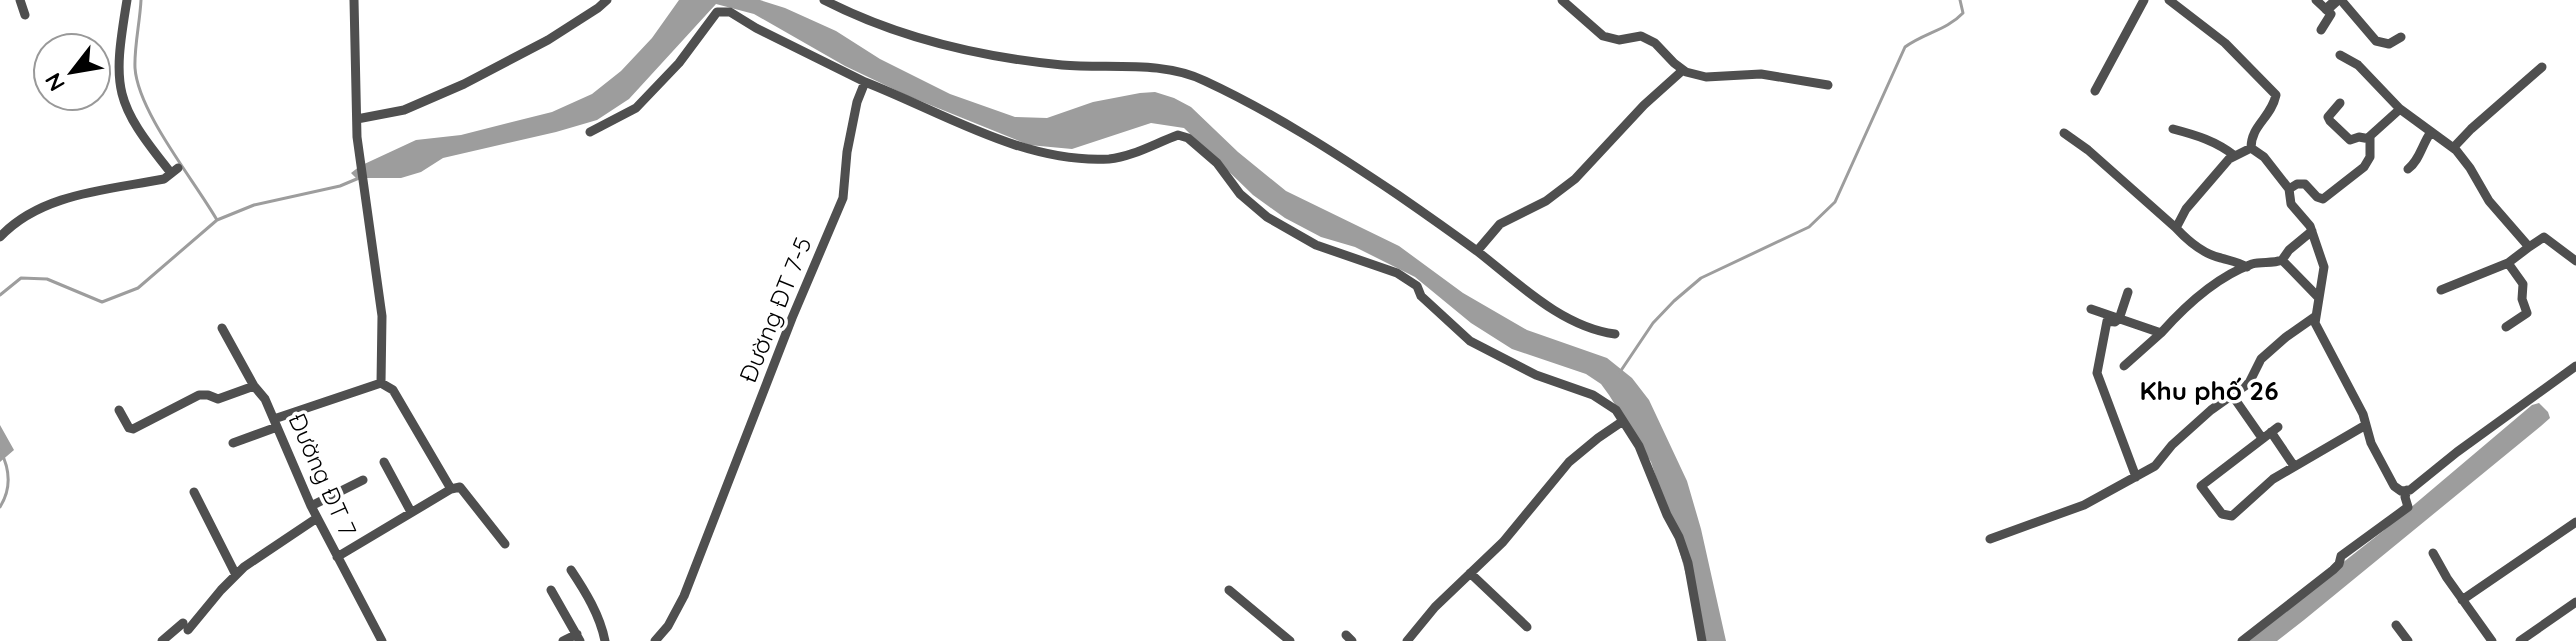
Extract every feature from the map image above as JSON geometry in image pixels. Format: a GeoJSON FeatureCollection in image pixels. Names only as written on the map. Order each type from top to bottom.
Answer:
{"type":"FeatureCollection","features":[{"type":"Feature","properties":{"kind":"street"},"geometry":{"type":"LineString","coordinates":[[20,0],[25,15]]}},
{"type":"Feature","properties":{"kind":"street"},"geometry":{"type":"LineString","coordinates":[[0,237],[14,222],[45,204],[164,179],[175,171],[141,136],[121,97],[118,69],[127,0]]}},
{"type":"Feature","properties":{"kind":"street"},"geometry":{"type":"LineString","coordinates":[[354,0],[357,137],[382,316],[381,383]]}},
{"type":"Feature","properties":{"kind":"street"},"geometry":{"type":"LineString","coordinates":[[357,119],[404,110],[464,84],[548,40],[607,0]]}},
{"type":"Feature","properties":{"kind":"street"},"geometry":{"type":"LineString","coordinates":[[824,0],[859,16],[958,50],[1062,65],[1171,69],[1204,80],[1284,124],[1396,194],[1477,251],[1540,301],[1592,331],[1615,334]]}},
{"type":"Feature","properties":{"kind":"street"},"geometry":{"type":"LineString","coordinates":[[1562,0],[1603,36],[1619,40],[1641,36],[1655,43],[1683,70],[1706,77],[1761,74],[1828,85]]}},
{"type":"Feature","properties":{"kind":"street"},"geometry":{"type":"LineString","coordinates":[[2095,91],[2144,0]]}},
{"type":"Feature","properties":{"kind":"street"},"geometry":{"type":"LineString","coordinates":[[2169,0],[2225,43],[2276,95],[2273,108],[2251,137],[2251,148]]}},
{"type":"Feature","properties":{"kind":"street"},"geometry":{"type":"LineString","coordinates":[[2316,0],[2331,14],[2321,30]]}},
{"type":"Feature","properties":{"kind":"street"},"geometry":{"type":"LineString","coordinates":[[2327,9],[2339,0],[2376,41],[2389,44],[2401,37]]}},
{"type":"Feature","properties":{"kind":"street"},"geometry":{"type":"LineString","coordinates":[[590,132],[636,108],[679,63],[717,12],[730,12],[865,82],[1004,142],[1029,149],[1064,156],[1110,159],[1178,135],[1188,138],[1217,163],[1240,194],[1267,217],[1316,245],[1397,273],[1417,286],[1421,296],[1470,341],[1536,375],[1593,395],[1616,410],[1639,446],[1679,537],[1688,563],[1702,641]]}},
{"type":"Feature","properties":{"kind":"street"},"geometry":{"type":"LineString","coordinates":[[2340,55],[2366,72],[2400,109],[2453,148],[2470,168],[2489,201],[2529,247]]}},
{"type":"Feature","properties":{"kind":"street"},"geometry":{"type":"LineString","coordinates":[[2453,148],[2542,67]]}},
{"type":"Feature","properties":{"kind":"street"},"geometry":{"type":"LineString","coordinates":[[1477,251],[1500,224],[1546,201],[1575,179],[1644,105],[1683,70]]}},
{"type":"Feature","properties":{"kind":"street","name":"Đường ĐT 7-5"},"geometry":{"type":"LineString","coordinates":[[655,641],[668,626],[684,596],[792,318],[843,198],[847,152],[857,102],[865,82]]}},
{"type":"Feature","properties":{"kind":"street"},"geometry":{"type":"LineString","coordinates":[[2340,103],[2328,117],[2330,121],[2350,140],[2359,137],[2370,139]]}},
{"type":"Feature","properties":{"kind":"street"},"geometry":{"type":"LineString","coordinates":[[2289,189],[2305,184],[2323,199],[2364,167],[2370,157],[2370,136],[2400,109]]}},
{"type":"Feature","properties":{"kind":"street"},"geometry":{"type":"LineString","coordinates":[[2173,129],[2201,136],[2235,156]]}},
{"type":"Feature","properties":{"kind":"street"},"geometry":{"type":"LineString","coordinates":[[2408,169],[2417,163],[2421,146],[2431,132]]}},
{"type":"Feature","properties":{"kind":"street"},"geometry":{"type":"LineString","coordinates":[[2064,133],[2088,150],[2190,243],[2247,267]]}},
{"type":"Feature","properties":{"kind":"street"},"geometry":{"type":"LineString","coordinates":[[2176,228],[2186,209],[2229,159],[2251,148]]}},
{"type":"Feature","properties":{"kind":"street"},"geometry":{"type":"LineString","coordinates":[[2251,148],[2264,157],[2289,189],[2291,204],[2312,231],[2324,267],[2315,323],[2363,414],[2364,426],[2394,486],[2401,491],[2407,490],[2576,366]]}},
{"type":"Feature","properties":{"kind":"street"},"geometry":{"type":"LineString","coordinates":[[2124,366],[2182,309],[2234,273],[2255,263],[2273,264],[2282,260],[2312,231]]}},
{"type":"Feature","properties":{"kind":"street"},"geometry":{"type":"LineString","coordinates":[[2441,290],[2508,263],[2544,237],[2576,261]]}},
{"type":"Feature","properties":{"kind":"street"},"geometry":{"type":"LineString","coordinates":[[2282,260],[2319,298]]}},
{"type":"Feature","properties":{"kind":"street"},"geometry":{"type":"LineString","coordinates":[[2506,327],[2527,313],[2522,299],[2523,284],[2508,263]]}},
{"type":"Feature","properties":{"kind":"street"},"geometry":{"type":"LineString","coordinates":[[2119,319],[2128,292]]}},
{"type":"Feature","properties":{"kind":"street"},"geometry":{"type":"LineString","coordinates":[[2091,309],[2161,333]]}},
{"type":"Feature","properties":{"kind":"street"},"geometry":{"type":"LineString","coordinates":[[1990,539],[2084,505],[2155,466],[2172,445],[2211,410],[2249,383],[2261,359],[2316,316]]}},
{"type":"Feature","properties":{"kind":"street"},"geometry":{"type":"LineString","coordinates":[[2119,319],[2107,321],[2097,373],[2136,477]]}},
{"type":"Feature","properties":{"kind":"street","name":"Đường ĐT 7"},"geometry":{"type":"LineString","coordinates":[[222,328],[254,386],[265,399],[311,506],[382,641]]}},
{"type":"Feature","properties":{"kind":"street"},"geometry":{"type":"LineString","coordinates":[[233,443],[381,383]]}},
{"type":"Feature","properties":{"kind":"street"},"geometry":{"type":"LineString","coordinates":[[381,383],[393,390],[451,489]]}},
{"type":"Feature","properties":{"kind":"street"},"geometry":{"type":"LineString","coordinates":[[119,410],[129,428],[133,429],[199,395],[218,399],[254,386]]}},
{"type":"Feature","properties":{"kind":"street"},"geometry":{"type":"LineString","coordinates":[[2232,395],[2270,432],[2294,466]]}},
{"type":"Feature","properties":{"kind":"street"},"geometry":{"type":"LineString","coordinates":[[1407,641],[1435,607],[1503,542],[1569,462],[1623,421]]}},
{"type":"Feature","properties":{"kind":"street"},"geometry":{"type":"LineString","coordinates":[[2270,432],[2201,486],[2222,514],[2232,516],[2273,479],[2364,426]]}},
{"type":"Feature","properties":{"kind":"street"},"geometry":{"type":"LineString","coordinates":[[384,462],[411,512]]}},
{"type":"Feature","properties":{"kind":"street"},"geometry":{"type":"LineString","coordinates":[[311,506],[363,480]]}},
{"type":"Feature","properties":{"kind":"street"},"geometry":{"type":"LineString","coordinates":[[337,557],[451,489],[460,487],[505,544]]}},
{"type":"Feature","properties":{"kind":"street"},"geometry":{"type":"LineString","coordinates":[[2242,641],[2333,570],[2341,556],[2408,507],[2405,497],[2407,490]]}},
{"type":"Feature","properties":{"kind":"street"},"geometry":{"type":"LineString","coordinates":[[194,492],[236,575]]}},
{"type":"Feature","properties":{"kind":"street"},"geometry":{"type":"LineString","coordinates":[[162,641],[186,627],[236,575],[317,518]]}},
{"type":"Feature","properties":{"kind":"street"},"geometry":{"type":"LineString","coordinates":[[2462,600],[2576,522]]}},
{"type":"Feature","properties":{"kind":"street"},"geometry":{"type":"LineString","coordinates":[[2433,553],[2492,641]]}},
{"type":"Feature","properties":{"kind":"street"},"geometry":{"type":"LineString","coordinates":[[571,570],[583,587],[605,641]]}},
{"type":"Feature","properties":{"kind":"street"},"geometry":{"type":"LineString","coordinates":[[1470,573],[1527,627]]}},
{"type":"Feature","properties":{"kind":"street"},"geometry":{"type":"LineString","coordinates":[[551,590],[578,637],[563,641]]}},
{"type":"Feature","properties":{"kind":"street"},"geometry":{"type":"LineString","coordinates":[[1229,590],[1290,641]]}},
{"type":"Feature","properties":{"kind":"street"},"geometry":{"type":"LineString","coordinates":[[2520,641],[2576,602]]}},
{"type":"Feature","properties":{"kind":"street"},"geometry":{"type":"LineString","coordinates":[[2396,625],[2408,641]]}},
{"type":"Feature","properties":{"kind":"shaded area"},"geometry":{"type":"Polygon","coordinates":[[[679,0],[760,0],[785,8],[836,31],[880,59],[950,94],[1015,117],[1047,118],[1093,102],[1140,93],[1155,92],[1174,98],[1191,107],[1238,152],[1286,191],[1399,246],[1463,293],[1527,330],[1607,358],[1632,378],[1649,400],[1687,481],[1726,641],[1704,641],[1674,531],[1651,462],[1601,384],[1586,374],[1512,349],[1471,323],[1415,277],[1355,247],[1321,237],[1285,218],[1253,195],[1184,128],[1151,123],[1072,149],[1029,145],[908,96],[845,66],[754,14],[716,4],[629,99],[597,120],[443,158],[421,172],[401,178],[356,178],[351,173],[416,140],[461,135],[552,112],[592,94],[621,71],[652,38],[679,0]]]}},
{"type":"Feature","properties":{"kind":"shaded area"},"geometry":{"type":"Polygon","coordinates":[[[2539,403],[2550,418],[2304,620],[2277,641],[2243,641],[2383,531],[2532,405],[2539,403]]]}},
{"type":"Feature","properties":{"kind":"shaded area"},"geometry":{"type":"Polygon","coordinates":[[[0,425],[14,450],[0,462],[0,425]]]}},
{"type":"Feature","properties":{"kind":"waterway"},"geometry":{"type":"LineString","coordinates":[[141,0],[135,60],[138,86],[168,146],[217,220]]}},
{"type":"Feature","properties":{"kind":"waterway"},"geometry":{"type":"LineString","coordinates":[[1620,372],[1653,323],[1701,278],[1809,227],[1835,202],[1905,47],[1957,19],[1963,13],[1960,0]]}},
{"type":"Feature","properties":{"kind":"waterway"},"geometry":{"type":"LineString","coordinates":[[0,295],[21,278],[47,279],[102,302],[138,288],[217,220],[254,205],[340,186],[359,178]]}},
{"type":"Feature","properties":{"kind":"waterway"},"geometry":{"type":"LineString","coordinates":[[0,450],[8,478],[0,507]]}},
{"type":"Feature","properties":{"kind":"district","name":"Khu phố 26"},"geometry":{"type":"Point","coordinates":[2209,391]}}]}
